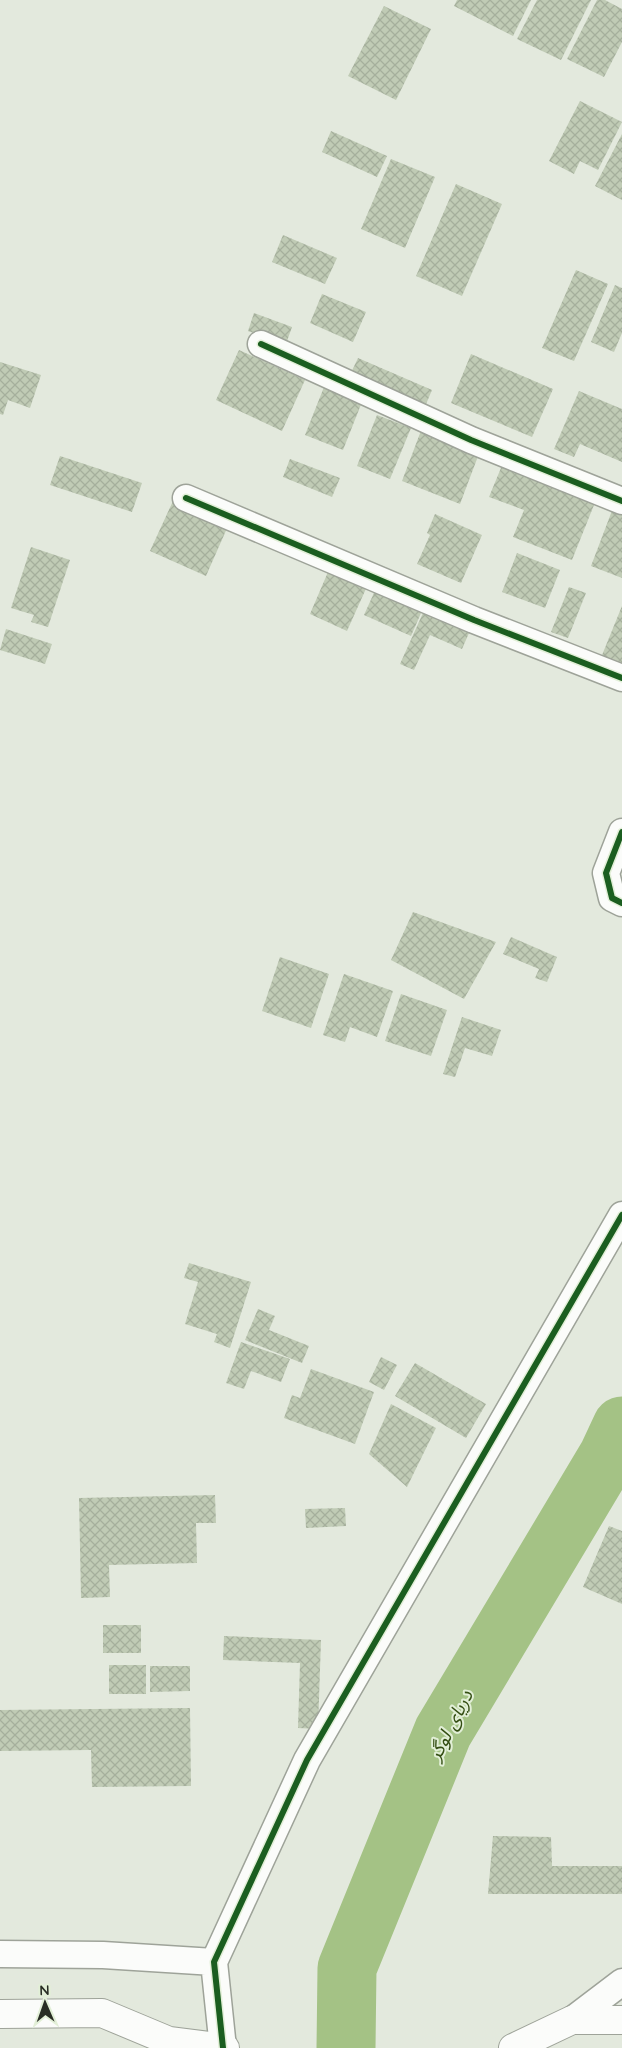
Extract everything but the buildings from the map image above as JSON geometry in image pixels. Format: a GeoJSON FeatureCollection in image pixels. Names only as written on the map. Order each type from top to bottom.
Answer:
{"type":"FeatureCollection","features":[{"type":"Feature","properties":{"kind":"highway"},"geometry":{"type":"LineString","coordinates":[[0,2014],[102,2013],[160,2044],[224,2048]]}},
{"type":"Feature","properties":{"kind":"highway"},"geometry":{"type":"LineString","coordinates":[[513,2048],[572,2020],[622,2020]]}},
{"type":"Feature","properties":{"kind":"street"},"geometry":{"type":"LineString","coordinates":[[261,344],[471,440],[622,501]]}},
{"type":"Feature","properties":{"kind":"street"},"geometry":{"type":"LineString","coordinates":[[186,498],[474,620],[622,678]]}},
{"type":"Feature","properties":{"kind":"street"},"geometry":{"type":"LineString","coordinates":[[622,832],[606,873],[612,898],[622,903]]}},
{"type":"Feature","properties":{"kind":"street"},"geometry":{"type":"LineString","coordinates":[[224,2048],[214,1962],[307,1760],[622,1216]]}},
{"type":"Feature","properties":{"kind":"street"},"geometry":{"type":"LineString","coordinates":[[0,1954],[103,1955],[214,1962]]}},
{"type":"Feature","properties":{"kind":"street"},"geometry":{"type":"LineString","coordinates":[[572,2020],[622,1982]]}},
{"type":"Feature","properties":{"kind":"waterway","name":"دریای لوگر"},"geometry":{"type":"LineString","coordinates":[[346,2048],[347,1968],[443,1732],[608,1456],[622,1426]]}},
{"type":"Feature","properties":{"kind":"cycle path"},"geometry":{"type":"LineString","coordinates":[[261,344],[471,440],[622,501]]}},
{"type":"Feature","properties":{"kind":"cycle path"},"geometry":{"type":"LineString","coordinates":[[186,498],[474,620],[622,678]]}},
{"type":"Feature","properties":{"kind":"cycle path"},"geometry":{"type":"LineString","coordinates":[[622,832],[606,873],[612,898],[622,903]]}},
{"type":"Feature","properties":{"kind":"cycle path"},"geometry":{"type":"LineString","coordinates":[[223,2048],[214,1962],[307,1760],[622,1215]]}}]}
